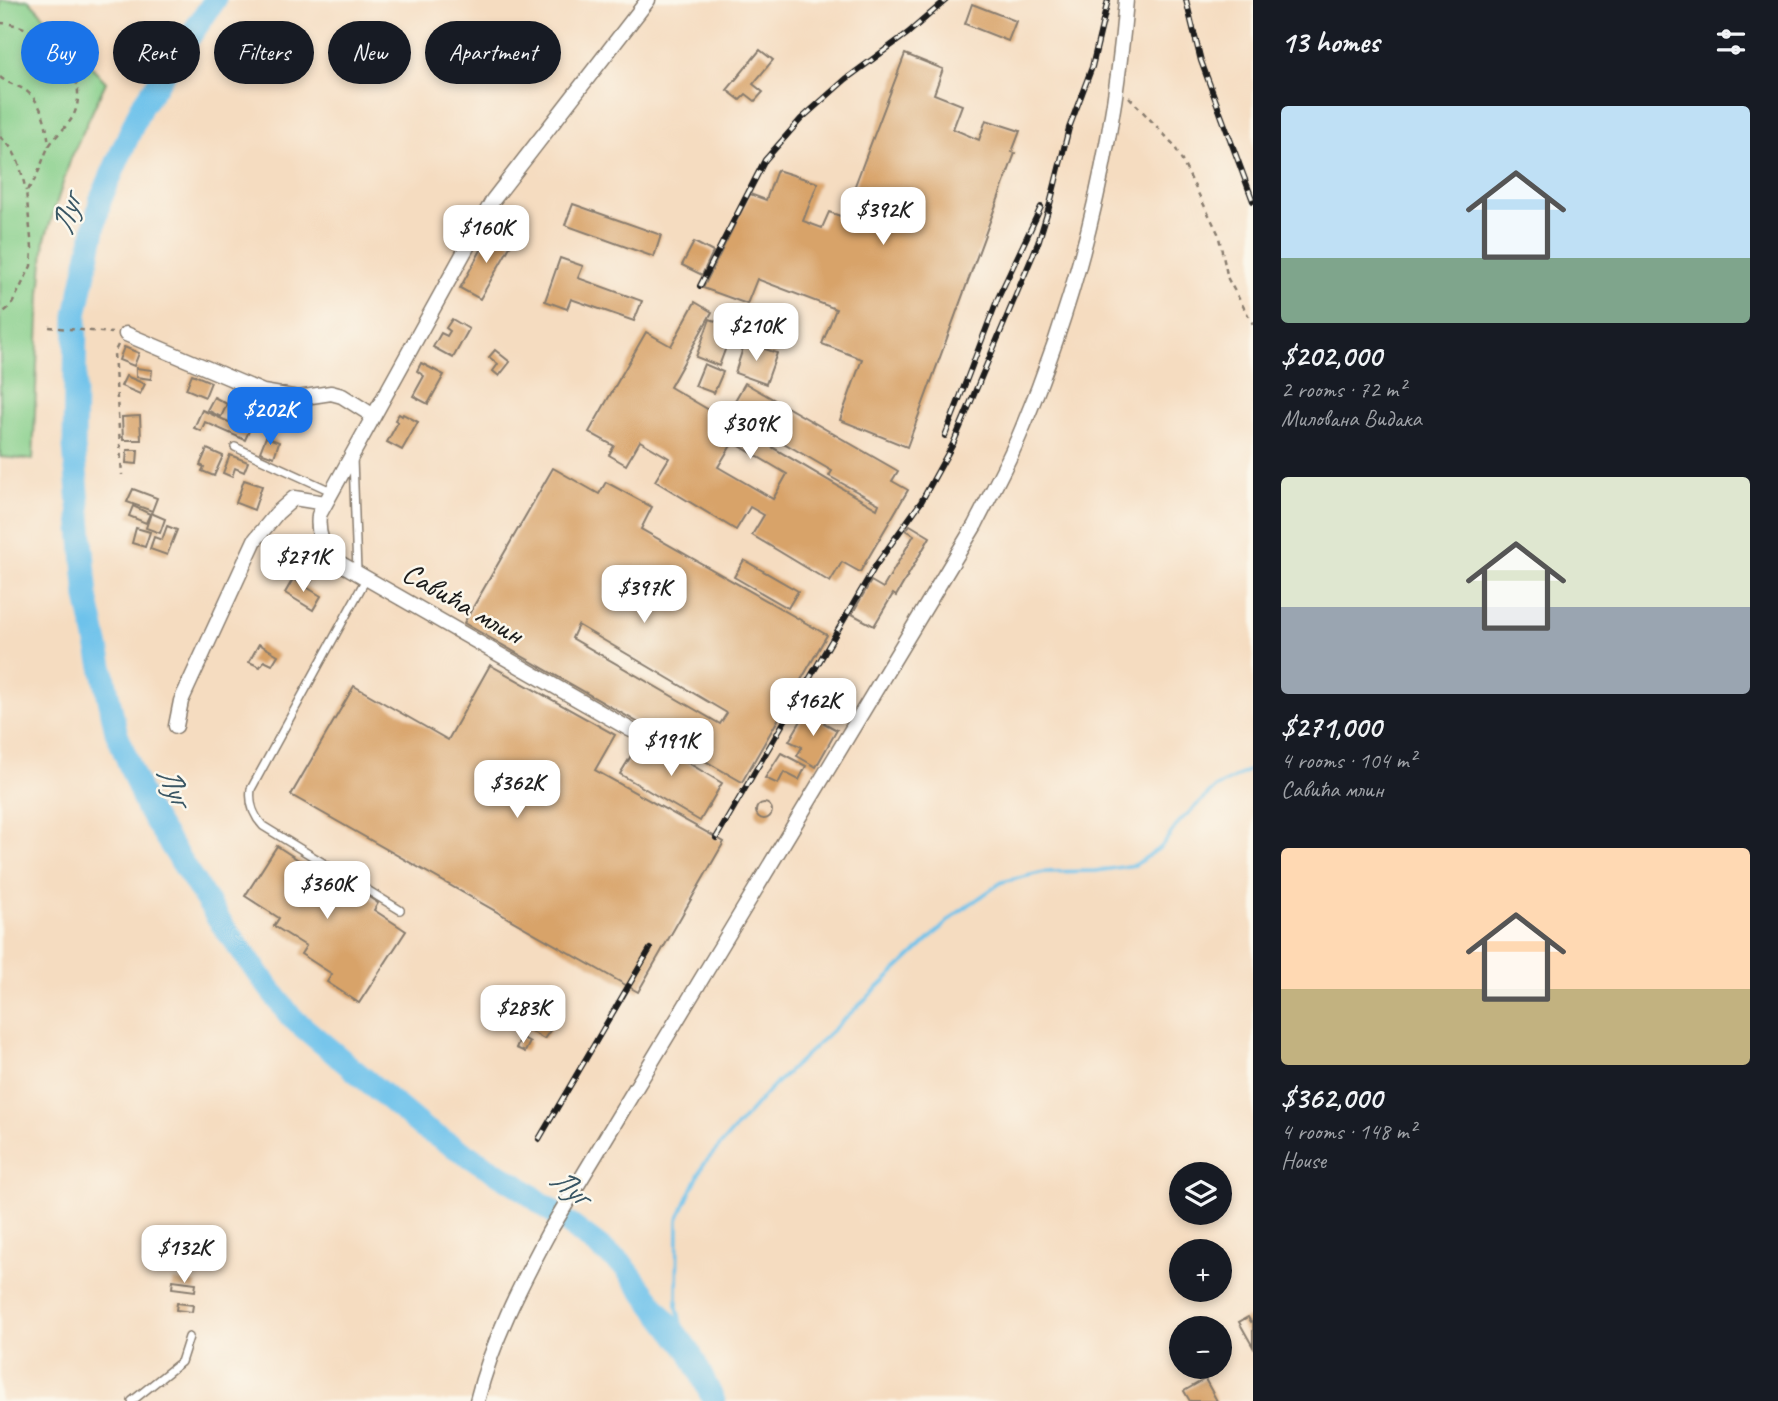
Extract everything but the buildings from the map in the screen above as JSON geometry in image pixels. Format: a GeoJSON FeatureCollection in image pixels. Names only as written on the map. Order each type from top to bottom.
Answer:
{"type":"FeatureCollection","features":[{"type":"Feature","properties":{"kind":"street","name":"Савића млин"},"geometry":{"type":"LineString","coordinates":[[631,730],[331,558],[323,545],[318,523],[319,515],[353,450],[493,200],[648,0]]}},
{"type":"Feature","properties":{"kind":"street"},"geometry":{"type":"LineString","coordinates":[[477,1401],[502,1326],[549,1232],[975,525],[1020,435],[1062,321],[1096,201],[1117,80],[1126,0]]}},
{"type":"Feature","properties":{"kind":"street"},"geometry":{"type":"LineString","coordinates":[[126,334],[263,392],[299,398],[331,393],[342,396],[372,415]]}},
{"type":"Feature","properties":{"kind":"street"},"geometry":{"type":"LineString","coordinates":[[176,726],[181,701],[255,540],[277,513],[294,499],[328,497]]}},
{"type":"Feature","properties":{"kind":"lane"},"geometry":{"type":"LineString","coordinates":[[235,447],[328,497]]}},
{"type":"Feature","properties":{"kind":"lane"},"geometry":{"type":"LineString","coordinates":[[353,450],[362,575],[250,789],[250,797],[254,815],[263,826],[400,911]]}},
{"type":"Feature","properties":{"kind":"lane"},"geometry":{"type":"LineString","coordinates":[[132,1401],[181,1362],[189,1337]]}},
{"type":"Feature","properties":{"kind":"path"},"geometry":{"type":"LineString","coordinates":[[0,23],[11,23],[40,37],[59,53],[73,71],[78,84],[79,97],[72,121],[49,146],[34,181],[26,191]]}},
{"type":"Feature","properties":{"kind":"path"},"geometry":{"type":"LineString","coordinates":[[0,77],[26,91],[34,99],[45,120],[49,146]]}},
{"type":"Feature","properties":{"kind":"path"},"geometry":{"type":"LineString","coordinates":[[1117,80],[1137,108],[1174,145],[1218,233],[1228,279],[1253,324]]}},
{"type":"Feature","properties":{"kind":"path"},"geometry":{"type":"LineString","coordinates":[[0,137],[18,159],[26,191],[32,248],[31,265],[11,306],[0,315]]}},
{"type":"Feature","properties":{"kind":"path"},"geometry":{"type":"LineString","coordinates":[[49,327],[99,331]]}},
{"type":"Feature","properties":{"kind":"path"},"geometry":{"type":"LineString","coordinates":[[122,475],[114,353],[126,334]]}},
{"type":"Feature","properties":{"kind":"green space"},"geometry":{"type":"Polygon","coordinates":[[[0,0],[29,0],[49,21],[21,21],[21,84],[99,84],[99,75],[106,82],[71,158],[45,239],[33,460],[0,457],[0,0]]]}},
{"type":"Feature","properties":{"kind":"waterway","name":"Луг"},"geometry":{"type":"LineString","coordinates":[[215,0],[141,107],[100,201],[76,315],[74,447],[87,597],[116,731],[146,807],[223,926],[291,1017],[423,1128],[520,1187],[623,1265],[690,1352],[714,1401]]}},
{"type":"Feature","properties":{"kind":"waterway"},"geometry":{"type":"LineString","coordinates":[[687,1347],[677,1307],[678,1219],[703,1165],[770,1089],[956,914],[1002,882],[1044,872],[1096,871],[1135,865],[1161,847],[1180,821],[1215,788],[1253,768]]}},
{"type":"Feature","properties":{"kind":"railway"},"geometry":{"type":"LineString","coordinates":[[700,286],[765,160],[801,119],[846,79],[908,33],[946,0]]}},
{"type":"Feature","properties":{"kind":"railway"},"geometry":{"type":"LineString","coordinates":[[716,838],[876,565],[921,502],[953,444],[1038,243],[1069,128],[1092,67],[1108,0]]}},
{"type":"Feature","properties":{"kind":"railway"},"geometry":{"type":"LineString","coordinates":[[1186,0],[1201,61],[1253,201]]}},
{"type":"Feature","properties":{"kind":"railway"},"geometry":{"type":"LineString","coordinates":[[945,436],[998,298],[1041,207]]}},
{"type":"Feature","properties":{"kind":"railway"},"geometry":{"type":"LineString","coordinates":[[539,1139],[650,949]]}}]}
